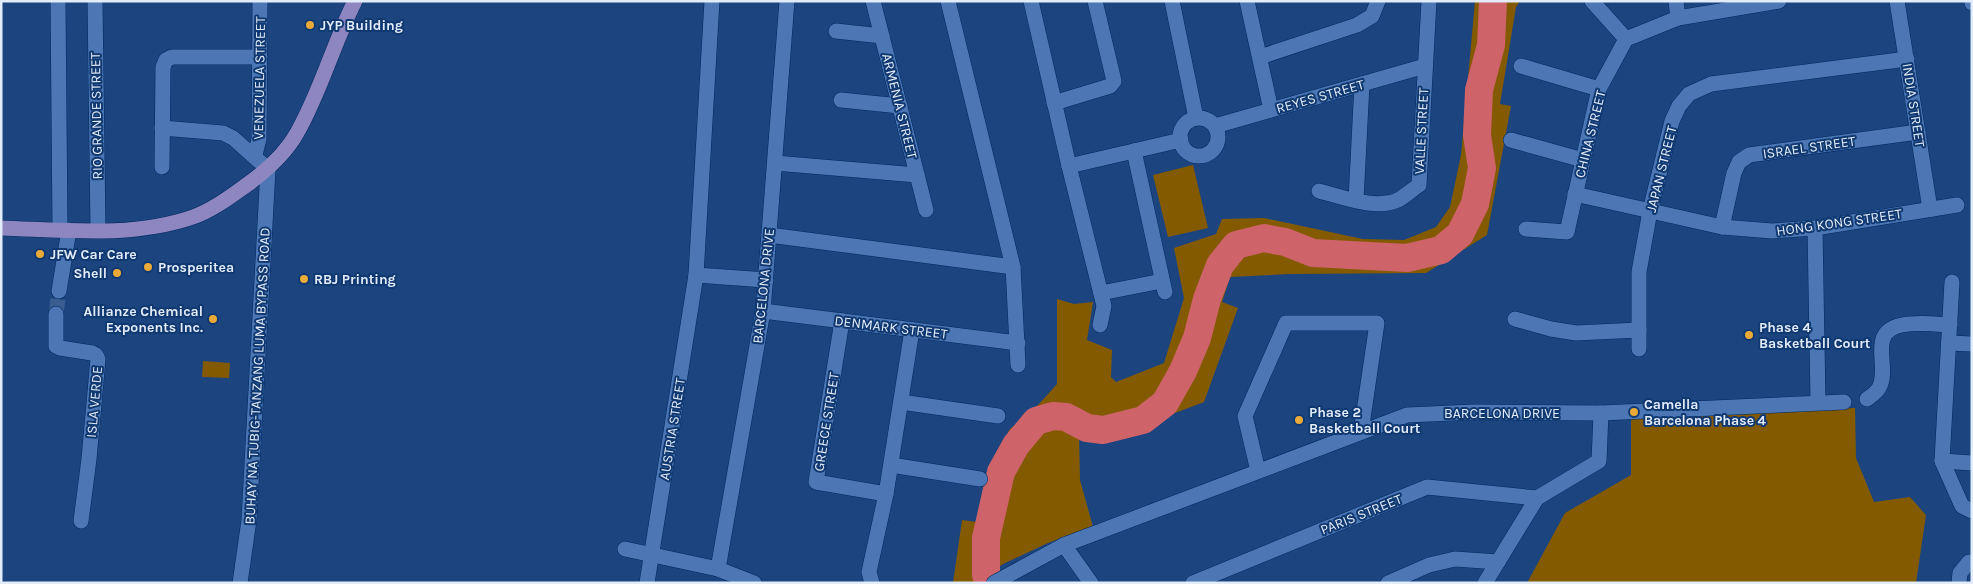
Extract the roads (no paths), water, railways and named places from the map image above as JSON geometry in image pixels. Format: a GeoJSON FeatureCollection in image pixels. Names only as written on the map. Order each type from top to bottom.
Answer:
{"type":"FeatureCollection","features":[{"type":"Feature","properties":{"kind":"main road"},"geometry":{"type":"LineString","coordinates":[[2,231],[140,228],[170,223],[194,216],[226,200],[268,169],[296,135],[314,101],[346,18],[355,1]]}},
{"type":"Feature","properties":{"kind":"street"},"geometry":{"type":"LineString","coordinates":[[58,1],[65,230],[59,291]]}},
{"type":"Feature","properties":{"kind":"street","name":"RIO GRANDE STREET"},"geometry":{"type":"LineString","coordinates":[[95,1],[98,230]]}},
{"type":"Feature","properties":{"kind":"street","name":"VENEZUELA STREET"},"geometry":{"type":"LineString","coordinates":[[255,155],[259,139],[260,1]]}},
{"type":"Feature","properties":{"kind":"street","name":"AUSTRIA STREET"},"geometry":{"type":"LineString","coordinates":[[646,583],[696,275],[712,1]]}},
{"type":"Feature","properties":{"kind":"street","name":"BARCELONA DRIVE"},"geometry":{"type":"LineString","coordinates":[[718,568],[764,311],[787,1]]}},
{"type":"Feature","properties":{"kind":"street","name":"ARMENIA STREET"},"geometry":{"type":"LineString","coordinates":[[874,1],[926,210]]}},
{"type":"Feature","properties":{"kind":"street"},"geometry":{"type":"LineString","coordinates":[[948,1],[1013,267],[1018,366]]}},
{"type":"Feature","properties":{"kind":"street"},"geometry":{"type":"LineString","coordinates":[[1030,1],[1104,306],[1100,325]]}},
{"type":"Feature","properties":{"kind":"street"},"geometry":{"type":"LineString","coordinates":[[1054,103],[1110,86],[1114,81],[1095,1]]}},
{"type":"Feature","properties":{"kind":"street"},"geometry":{"type":"LineString","coordinates":[[1172,1],[1196,118]]}},
{"type":"Feature","properties":{"kind":"street"},"geometry":{"type":"LineString","coordinates":[[1247,1],[1271,110]]}},
{"type":"Feature","properties":{"kind":"street"},"geometry":{"type":"LineString","coordinates":[[1260,57],[1357,25],[1372,16],[1378,1]]}},
{"type":"Feature","properties":{"kind":"street","name":"VALLE STREET"},"geometry":{"type":"LineString","coordinates":[[1319,191],[1356,200],[1387,203],[1399,199],[1419,185],[1430,1]]}},
{"type":"Feature","properties":{"kind":"street"},"geometry":{"type":"LineString","coordinates":[[1592,1],[1626,39],[1678,18],[1749,4],[1779,1]]}},
{"type":"Feature","properties":{"kind":"street"},"geometry":{"type":"LineString","coordinates":[[1676,1],[1678,18]]}},
{"type":"Feature","properties":{"kind":"street","name":"INDIA STREET"},"geometry":{"type":"LineString","coordinates":[[1897,1],[1930,209]]}},
{"type":"Feature","properties":{"kind":"street"},"geometry":{"type":"LineString","coordinates":[[836,31],[882,36]]}},
{"type":"Feature","properties":{"kind":"street","name":"CHINA STREET"},"geometry":{"type":"LineString","coordinates":[[1526,229],[1567,232],[1599,89],[1626,39]]}},
{"type":"Feature","properties":{"kind":"street"},"geometry":{"type":"LineString","coordinates":[[162,167],[163,67],[166,60],[172,57],[260,57]]}},
{"type":"Feature","properties":{"kind":"street","name":"JAPAN STREET"},"geometry":{"type":"LineString","coordinates":[[1639,349],[1639,272],[1650,211],[1672,121],[1679,106],[1689,94],[1711,84],[1906,60]]}},
{"type":"Feature","properties":{"kind":"street","name":"REYES STREET"},"geometry":{"type":"LineString","coordinates":[[1215,126],[1425,66]]}},
{"type":"Feature","properties":{"kind":"street"},"geometry":{"type":"LineString","coordinates":[[1521,66],[1599,89]]}},
{"type":"Feature","properties":{"kind":"street"},"geometry":{"type":"LineString","coordinates":[[1356,200],[1362,84]]}},
{"type":"Feature","properties":{"kind":"street"},"geometry":{"type":"LineString","coordinates":[[841,100],[900,106]]}},
{"type":"Feature","properties":{"kind":"street"},"geometry":{"type":"LineString","coordinates":[[1196,118],[1207,119],[1215,126],[1218,140],[1210,152],[1196,155],[1184,147],[1181,140],[1186,124],[1196,118]]}},
{"type":"Feature","properties":{"kind":"street"},"geometry":{"type":"LineString","coordinates":[[162,128],[222,133],[233,138],[255,155],[268,169]]}},
{"type":"Feature","properties":{"kind":"street","name":"ISRAEL STREET"},"geometry":{"type":"LineString","coordinates":[[1722,227],[1734,173],[1739,162],[1749,155],[1918,132]]}},
{"type":"Feature","properties":{"kind":"street"},"geometry":{"type":"LineString","coordinates":[[1069,166],[1181,140]]}},
{"type":"Feature","properties":{"kind":"street"},"geometry":{"type":"LineString","coordinates":[[1511,140],[1583,160]]}},
{"type":"Feature","properties":{"kind":"street"},"geometry":{"type":"LineString","coordinates":[[1101,293],[1164,286],[1134,151]]}},
{"type":"Feature","properties":{"kind":"street"},"geometry":{"type":"LineString","coordinates":[[775,163],[917,176]]}},
{"type":"Feature","properties":{"kind":"street","name":"BUHAY NA TUBIG-TANZANG LUMA BYPASS ROAD"},"geometry":{"type":"LineString","coordinates":[[240,583],[249,520],[268,169]]}},
{"type":"Feature","properties":{"kind":"street","name":"HONG KONG STREET"},"geometry":{"type":"LineString","coordinates":[[1575,194],[1722,227],[1772,231],[1815,228],[1957,205]]}},
{"type":"Feature","properties":{"kind":"street"},"geometry":{"type":"LineString","coordinates":[[1815,228],[1818,402]]}},
{"type":"Feature","properties":{"kind":"street"},"geometry":{"type":"LineString","coordinates":[[769,236],[1013,267]]}},
{"type":"Feature","properties":{"kind":"street"},"geometry":{"type":"LineString","coordinates":[[696,275],[766,280]]}},
{"type":"Feature","properties":{"kind":"street"},"geometry":{"type":"LineString","coordinates":[[1952,282],[1942,461],[1962,506],[1972,511]]}},
{"type":"Feature","properties":{"kind":"street","name":"DENMARK STREET"},"geometry":{"type":"LineString","coordinates":[[764,311],[1018,343]]}},
{"type":"Feature","properties":{"kind":"street","name":"ISLA VERDE"},"geometry":{"type":"LineString","coordinates":[[56,314],[56,346],[92,353],[98,359],[85,498],[81,521]]}},
{"type":"Feature","properties":{"kind":"street"},"geometry":{"type":"LineString","coordinates":[[1515,320],[1576,333],[1639,330]]}},
{"type":"Feature","properties":{"kind":"street","name":"GREECE STREET"},"geometry":{"type":"LineString","coordinates":[[842,321],[816,482],[886,494]]}},
{"type":"Feature","properties":{"kind":"street"},"geometry":{"type":"LineString","coordinates":[[1258,471],[1245,416],[1286,323],[1378,323],[1361,432]]}},
{"type":"Feature","properties":{"kind":"street"},"geometry":{"type":"LineString","coordinates":[[1867,399],[1878,390],[1882,374],[1882,345],[1884,337],[1890,330],[1904,325],[1950,325]]}},
{"type":"Feature","properties":{"kind":"street"},"geometry":{"type":"LineString","coordinates":[[872,583],[869,572],[886,494],[912,330]]}},
{"type":"Feature","properties":{"kind":"street"},"geometry":{"type":"LineString","coordinates":[[1949,343],[1972,344]]}},
{"type":"Feature","properties":{"kind":"street"},"geometry":{"type":"LineString","coordinates":[[901,402],[998,416]]}},
{"type":"Feature","properties":{"kind":"street","name":"BARCELONA DRIVE"},"geometry":{"type":"LineString","coordinates":[[994,583],[1064,545],[1407,415],[1474,412],[1601,413],[1844,402]]}},
{"type":"Feature","properties":{"kind":"street"},"geometry":{"type":"LineString","coordinates":[[1485,583],[1537,498],[1599,461],[1601,413]]}},
{"type":"Feature","properties":{"kind":"street"},"geometry":{"type":"LineString","coordinates":[[1942,461],[1972,463]]}},
{"type":"Feature","properties":{"kind":"street"},"geometry":{"type":"LineString","coordinates":[[891,465],[980,478]]}},
{"type":"Feature","properties":{"kind":"street","name":"PARIS STREET"},"geometry":{"type":"LineString","coordinates":[[1193,583],[1427,487],[1537,498]]}},
{"type":"Feature","properties":{"kind":"street"},"geometry":{"type":"LineString","coordinates":[[1064,545],[1091,583]]}},
{"type":"Feature","properties":{"kind":"street"},"geometry":{"type":"LineString","coordinates":[[625,549],[718,568],[754,583]]}},
{"type":"Feature","properties":{"kind":"street"},"geometry":{"type":"LineString","coordinates":[[1388,583],[1429,565],[1455,559],[1498,562]]}},
{"type":"Feature","properties":{"kind":"street"},"geometry":{"type":"LineString","coordinates":[[1959,583],[1960,573],[1969,562],[1972,562]]}},
{"type":"Feature","properties":{"kind":"waterway"},"geometry":{"type":"LineString","coordinates":[[990,583],[986,575],[986,538],[1001,472],[1016,445],[1036,421],[1053,416],[1066,417],[1087,428],[1103,430],[1143,420],[1165,403],[1183,371],[1197,338],[1207,299],[1220,265],[1236,245],[1264,238],[1285,242],[1313,253],[1407,258],[1441,250],[1460,234],[1475,204],[1482,168],[1477,135],[1479,90],[1491,45],[1493,1]]}},
{"type":"Feature","properties":{"kind":"tunnel"},"geometry":{"type":"LineString","coordinates":[[56,314],[59,291]]}},
{"type":"Feature","properties":{"kind":"place","name":"JYP Building"},"geometry":{"type":"Point","coordinates":[310,25]}},
{"type":"Feature","properties":{"kind":"place","name":"JFW Car Care"},"geometry":{"type":"Point","coordinates":[40,254]}},
{"type":"Feature","properties":{"kind":"place","name":"Prosperitea"},"geometry":{"type":"Point","coordinates":[148,267]}},
{"type":"Feature","properties":{"kind":"place","name":"Shell"},"geometry":{"type":"Point","coordinates":[117,273]}},
{"type":"Feature","properties":{"kind":"place","name":"RBJ Printing"},"geometry":{"type":"Point","coordinates":[304,279]}},
{"type":"Feature","properties":{"kind":"place","name":"Allianze Chemical Exponents Inc."},"geometry":{"type":"Point","coordinates":[213,319]}},
{"type":"Feature","properties":{"kind":"place","name":"Phase 4 Basketball Court"},"geometry":{"type":"Point","coordinates":[1749,335]}},
{"type":"Feature","properties":{"kind":"place","name":"Camella Barcelona Phase 4"},"geometry":{"type":"Point","coordinates":[1634,412]}},
{"type":"Feature","properties":{"kind":"place","name":"Phase 2 Basketball Court"},"geometry":{"type":"Point","coordinates":[1299,420]}}]}
